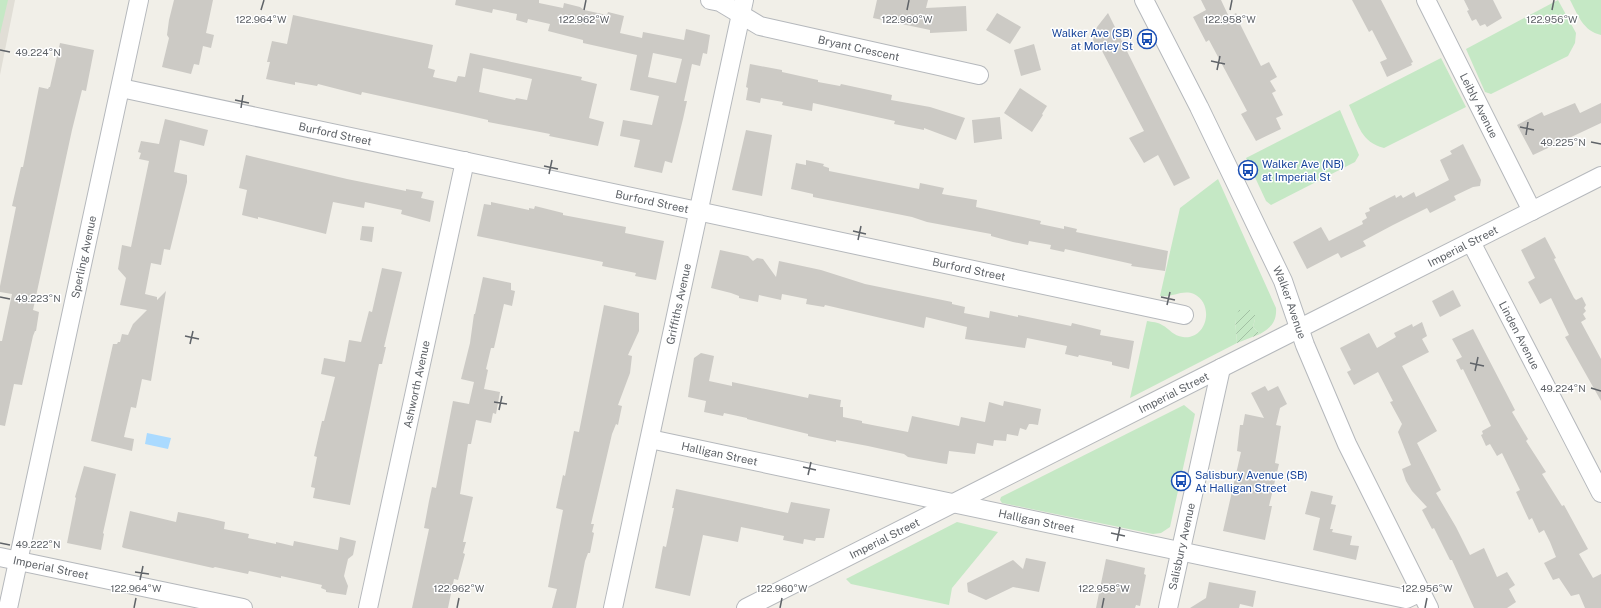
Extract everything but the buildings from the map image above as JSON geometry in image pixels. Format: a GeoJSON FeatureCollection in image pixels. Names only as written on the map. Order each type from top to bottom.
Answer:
{"type":"FeatureCollection","features":[{"type":"Feature","properties":{"kind":"street","name":"Sperling Avenue"},"geometry":{"type":"LineString","coordinates":[[8,608],[139,0]]}},
{"type":"Feature","properties":{"kind":"street","name":"Bryant Crescent"},"geometry":{"type":"LineString","coordinates":[[710,0],[742,8],[760,26],[979,76]]}},
{"type":"Feature","properties":{"kind":"street","name":"Walker Avenue"},"geometry":{"type":"LineString","coordinates":[[1144,0],[1199,107],[1283,281],[1299,330],[1347,444],[1429,608]]}},
{"type":"Feature","properties":{"kind":"street","name":"Leibly Avenue"},"geometry":{"type":"LineString","coordinates":[[1426,0],[1532,211]]}},
{"type":"Feature","properties":{"kind":"street","name":"Griffiths Avenue"},"geometry":{"type":"LineString","coordinates":[[613,608],[742,8]]}},
{"type":"Feature","properties":{"kind":"street","name":"Burford Street"},"geometry":{"type":"LineString","coordinates":[[121,88],[1184,315]]}},
{"type":"Feature","properties":{"kind":"street","name":"Ashworth Avenue"},"geometry":{"type":"LineString","coordinates":[[368,608],[465,161]]}},
{"type":"Feature","properties":{"kind":"street","name":"Imperial Street"},"geometry":{"type":"LineString","coordinates":[[746,608],[1121,421],[1221,368],[1299,330],[1601,176]]}},
{"type":"Feature","properties":{"kind":"street","name":"Linden Avenue"},"geometry":{"type":"LineString","coordinates":[[1471,242],[1601,493]]}},
{"type":"Feature","properties":{"kind":"street","name":"Salisbury Avenue"},"geometry":{"type":"LineString","coordinates":[[1168,608],[1221,368]]}},
{"type":"Feature","properties":{"kind":"street","name":"Halligan Street"},"geometry":{"type":"LineString","coordinates":[[650,439],[1406,599],[1421,592]]}},
{"type":"Feature","properties":{"kind":"street","name":"Imperial Street"},"geometry":{"type":"LineString","coordinates":[[0,557],[243,608]]}},
{"type":"Feature","properties":{"kind":"shaded area"},"geometry":{"type":"Polygon","coordinates":[[[0,0],[15,0],[0,75],[0,0]]]}},
{"type":"Feature","properties":{"kind":"green space"},"geometry":{"type":"Polygon","coordinates":[[[0,0],[8,0],[0,34],[0,0]]]}},
{"type":"Feature","properties":{"kind":"green space"},"geometry":{"type":"Polygon","coordinates":[[[1558,0],[1576,33],[1575,43],[1568,56],[1491,94],[1485,92],[1466,49],[1558,0]]]}},
{"type":"Feature","properties":{"kind":"green space"},"geometry":{"type":"Polygon","coordinates":[[[1570,0],[1601,0],[1601,35],[1585,26],[1570,0]]]}},
{"type":"Feature","properties":{"kind":"green space"},"geometry":{"type":"Polygon","coordinates":[[[1441,58],[1466,107],[1384,148],[1370,142],[1358,126],[1349,105],[1441,58]]]}},
{"type":"Feature","properties":{"kind":"green space"},"geometry":{"type":"Polygon","coordinates":[[[1340,110],[1359,155],[1355,162],[1271,205],[1266,201],[1246,158],[1340,110]]]}},
{"type":"Feature","properties":{"kind":"green space"},"geometry":{"type":"Polygon","coordinates":[[[1218,179],[1276,308],[1274,320],[1270,327],[1260,334],[1253,327],[1255,319],[1235,319],[1237,343],[1130,398],[1147,321],[1160,324],[1174,334],[1183,337],[1198,333],[1203,327],[1206,313],[1205,305],[1201,299],[1194,294],[1185,292],[1169,296],[1160,296],[1180,208],[1218,179]]]}},
{"type":"Feature","properties":{"kind":"green space"},"geometry":{"type":"Polygon","coordinates":[[[1239,310],[1255,310],[1253,327],[1260,334],[1237,343],[1235,319],[1239,310]]]}},
{"type":"Feature","properties":{"kind":"green space"},"geometry":{"type":"Polygon","coordinates":[[[1184,405],[1195,414],[1170,527],[1161,533],[1153,534],[1002,503],[1000,500],[1001,497],[1184,405]]]}},
{"type":"Feature","properties":{"kind":"green space"},"geometry":{"type":"Polygon","coordinates":[[[957,522],[998,532],[952,588],[949,605],[851,584],[846,579],[957,522]]]}},
{"type":"Feature","properties":{"kind":"water"},"geometry":{"type":"Polygon","coordinates":[[[147,433],[171,438],[168,449],[145,444],[147,433]]]}},
{"type":"Feature","properties":{"kind":"place","name":"Walker Ave (SB) at Morley St"},"geometry":{"type":"Point","coordinates":[1147,39]}},
{"type":"Feature","properties":{"kind":"place","name":"Walker Ave (NB) at Imperial St"},"geometry":{"type":"Point","coordinates":[1248,170]}},
{"type":"Feature","properties":{"kind":"place","name":"Salisbury Avenue (SB) At Halligan Street"},"geometry":{"type":"Point","coordinates":[1181,481]}}]}
